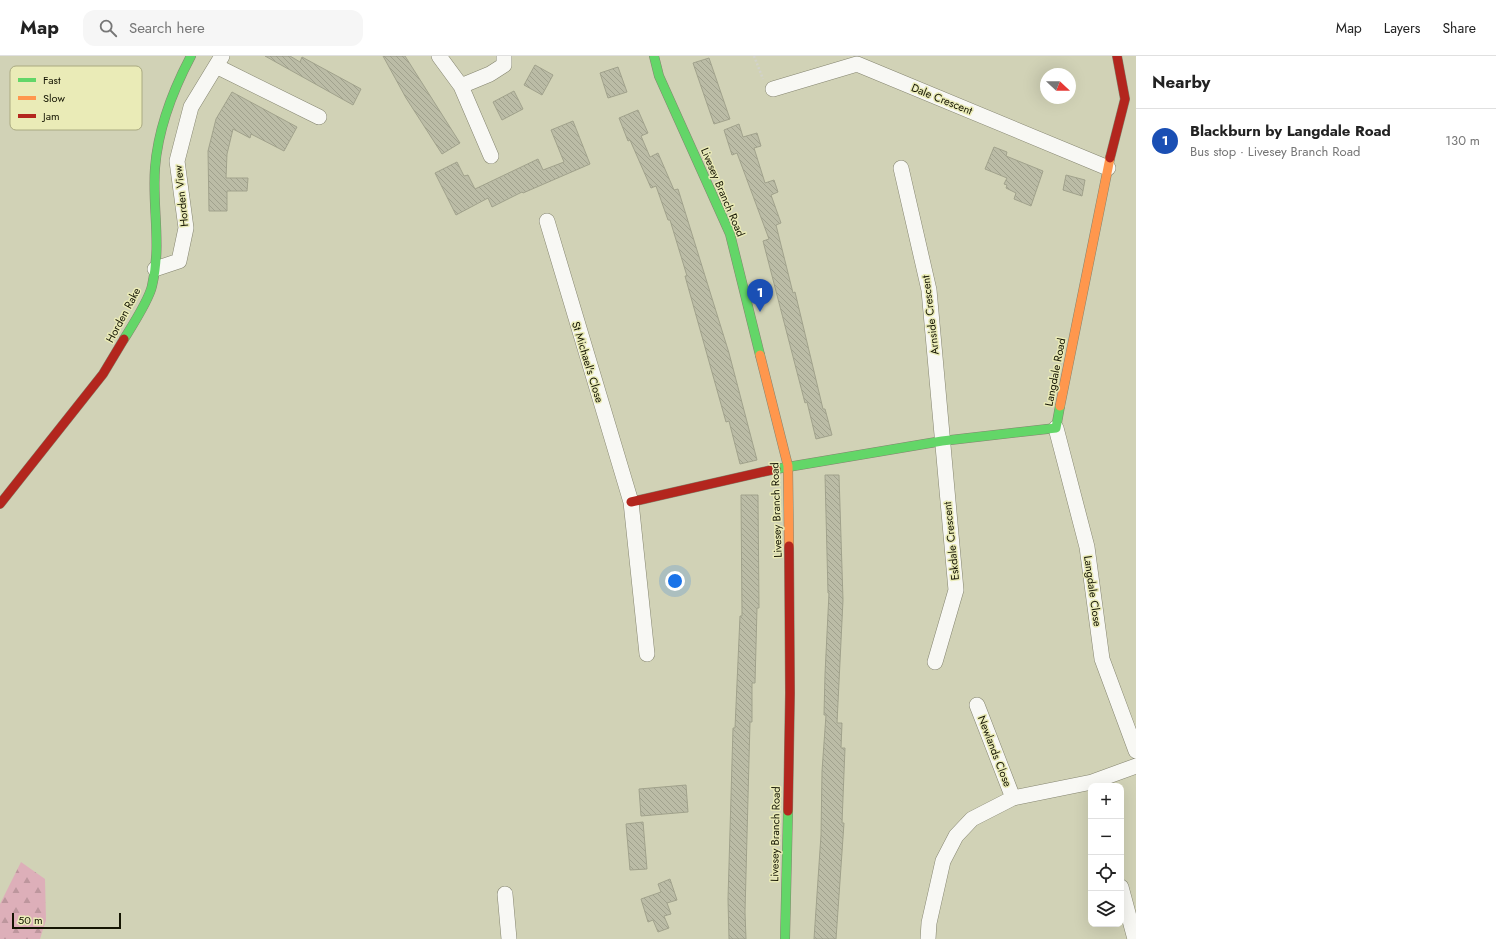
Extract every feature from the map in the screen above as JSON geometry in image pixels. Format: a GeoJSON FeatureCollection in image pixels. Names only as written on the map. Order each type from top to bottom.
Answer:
{"type":"FeatureCollection","features":[{"type":"Feature","properties":{"kind":"street","name":"Horden Rake"},"geometry":{"type":"LineString","coordinates":[[0,504],[103,374],[144,305],[152,287],[158,244],[155,168],[158,150],[165,116],[191,56]]}},
{"type":"Feature","properties":{"kind":"street"},"geometry":{"type":"LineString","coordinates":[[439,56],[461,86],[491,156]]}},
{"type":"Feature","properties":{"kind":"street"},"geometry":{"type":"LineString","coordinates":[[461,86],[490,74],[504,65],[504,56]]}},
{"type":"Feature","properties":{"kind":"street","name":"Livesey Branch Road"},"geometry":{"type":"LineString","coordinates":[[654,56],[659,76],[730,234],[788,466],[790,693],[785,939]]}},
{"type":"Feature","properties":{"kind":"street","name":"Langdale Road"},"geometry":{"type":"LineString","coordinates":[[1056,428],[1108,168],[1125,99],[1117,56]]}},
{"type":"Feature","properties":{"kind":"street","name":"Horden View"},"geometry":{"type":"LineString","coordinates":[[155,269],[179,261],[186,228],[177,161],[191,107],[219,61],[319,117]]}},
{"type":"Feature","properties":{"kind":"street","name":"Dale Crescent"},"geometry":{"type":"LineString","coordinates":[[773,89],[857,64],[1108,168]]}},
{"type":"Feature","properties":{"kind":"street","name":"Arnside Crescent"},"geometry":{"type":"LineString","coordinates":[[901,168],[929,290],[942,441]]}},
{"type":"Feature","properties":{"kind":"street","name":"St Michael's Close"},"geometry":{"type":"LineString","coordinates":[[547,221],[631,502],[647,654]]}},
{"type":"Feature","properties":{"kind":"street"},"geometry":{"type":"LineString","coordinates":[[631,502],[788,466],[942,441],[1056,428]]}},
{"type":"Feature","properties":{"kind":"street","name":"Langdale Close"},"geometry":{"type":"LineString","coordinates":[[1056,428],[1087,546],[1102,659],[1136,751]]}},
{"type":"Feature","properties":{"kind":"street","name":"Eskdale Crescent"},"geometry":{"type":"LineString","coordinates":[[935,662],[956,590],[942,441]]}},
{"type":"Feature","properties":{"kind":"street","name":"Newlands Close"},"geometry":{"type":"LineString","coordinates":[[977,705],[1013,798]]}},
{"type":"Feature","properties":{"kind":"street"},"geometry":{"type":"LineString","coordinates":[[1095,783],[1136,766]]}},
{"type":"Feature","properties":{"kind":"street"},"geometry":{"type":"LineString","coordinates":[[928,939],[929,923],[943,861],[956,836],[972,819],[1013,798],[1088,785]]}},
{"type":"Feature","properties":{"kind":"street"},"geometry":{"type":"LineString","coordinates":[[1122,891],[1135,939]]}},
{"type":"Feature","properties":{"kind":"street"},"geometry":{"type":"LineString","coordinates":[[505,894],[509,939]]}},
{"type":"Feature","properties":{"kind":"path"},"geometry":{"type":"LineString","coordinates":[[754,56],[768,92],[773,89]]}},
{"type":"Feature","properties":{"kind":"green space"},"geometry":{"type":"Polygon","coordinates":[[[21,862],[45,879],[46,920],[40,939],[0,939],[0,904],[21,862]]]}},
{"type":"Feature","properties":{"kind":"building"},"geometry":{"type":"Polygon","coordinates":[[[265,56],[290,56],[300,62],[302,57],[361,89],[353,105],[265,56]]]}},
{"type":"Feature","properties":{"kind":"building"},"geometry":{"type":"Polygon","coordinates":[[[383,56],[405,56],[460,143],[442,154],[406,98],[383,56]]]}},
{"type":"Feature","properties":{"kind":"building"},"geometry":{"type":"Polygon","coordinates":[[[709,58],[730,119],[714,124],[693,63],[709,58]]]}},
{"type":"Feature","properties":{"kind":"building"},"geometry":{"type":"Polygon","coordinates":[[[535,65],[553,75],[542,95],[524,85],[535,65]]]}},
{"type":"Feature","properties":{"kind":"building"},"geometry":{"type":"Polygon","coordinates":[[[618,67],[627,92],[608,98],[600,73],[618,67]]]}},
{"type":"Feature","properties":{"kind":"building"},"geometry":{"type":"Polygon","coordinates":[[[514,91],[523,109],[502,120],[493,102],[514,91]]]}},
{"type":"Feature","properties":{"kind":"building"},"geometry":{"type":"Polygon","coordinates":[[[232,92],[297,127],[284,151],[251,134],[250,138],[233,129],[227,154],[226,178],[248,178],[247,191],[227,191],[227,211],[209,211],[208,151],[216,119],[232,92]]]}},
{"type":"Feature","properties":{"kind":"building"},"geometry":{"type":"Polygon","coordinates":[[[638,110],[648,133],[641,136],[650,157],[658,153],[674,190],[678,189],[729,353],[757,460],[740,464],[729,421],[726,422],[685,276],[687,276],[670,220],[668,220],[656,186],[651,188],[630,140],[628,141],[619,118],[638,110]]]}},
{"type":"Feature","properties":{"kind":"building"},"geometry":{"type":"Polygon","coordinates":[[[573,121],[590,164],[523,193],[522,192],[492,207],[488,198],[456,215],[435,173],[457,162],[464,176],[468,175],[475,189],[538,159],[543,170],[564,162],[551,130],[573,121]]]}},
{"type":"Feature","properties":{"kind":"building"},"geometry":{"type":"Polygon","coordinates":[[[739,124],[743,137],[757,133],[761,146],[754,148],[765,183],[774,180],[778,192],[771,195],[781,223],[776,225],[793,293],[795,292],[823,409],[825,409],[832,435],[816,439],[807,402],[805,403],[763,241],[769,239],[737,153],[732,155],[724,130],[739,124]]]}},
{"type":"Feature","properties":{"kind":"building"},"geometry":{"type":"Polygon","coordinates":[[[994,147],[1007,152],[1006,156],[1043,171],[1031,206],[1014,199],[1016,193],[1006,188],[1007,185],[1004,184],[1007,178],[985,169],[994,147]]]}},
{"type":"Feature","properties":{"kind":"building"},"geometry":{"type":"Polygon","coordinates":[[[1066,175],[1085,180],[1082,196],[1063,190],[1066,175]]]}},
{"type":"Feature","properties":{"kind":"building"},"geometry":{"type":"Polygon","coordinates":[[[825,475],[839,475],[843,600],[837,723],[842,723],[841,748],[845,748],[842,823],[844,823],[836,939],[814,939],[821,835],[822,771],[826,715],[824,715],[825,674],[829,593],[825,475]]]}},
{"type":"Feature","properties":{"kind":"building"},"geometry":{"type":"Polygon","coordinates":[[[741,495],[758,495],[759,608],[757,608],[755,683],[752,683],[752,722],[750,722],[745,912],[746,939],[729,939],[728,899],[733,728],[735,728],[740,616],[742,616],[741,495]]]}},
{"type":"Feature","properties":{"kind":"building"},"geometry":{"type":"Polygon","coordinates":[[[686,785],[688,812],[641,816],[639,789],[686,785]]]}},
{"type":"Feature","properties":{"kind":"building"},"geometry":{"type":"Polygon","coordinates":[[[643,822],[647,869],[630,870],[626,824],[643,822]]]}},
{"type":"Feature","properties":{"kind":"building"},"geometry":{"type":"Polygon","coordinates":[[[670,879],[677,900],[667,903],[671,914],[664,916],[669,928],[658,932],[653,920],[648,922],[641,899],[661,892],[658,884],[670,879]]]}},
{"type":"Feature","properties":{"kind":"traffic: fast"},"geometry":{"type":"LineString","coordinates":[[124,339],[144,305],[152,286],[155,271],[157,241],[154,183],[159,139],[172,96],[191,56]]}},
{"type":"Feature","properties":{"kind":"traffic: fast"},"geometry":{"type":"LineString","coordinates":[[654,56],[659,76],[730,234],[760,355]]}},
{"type":"Feature","properties":{"kind":"traffic: fast"},"geometry":{"type":"LineString","coordinates":[[776,469],[942,441],[1056,428],[1060,406]]}},
{"type":"Feature","properties":{"kind":"traffic: fast"},"geometry":{"type":"LineString","coordinates":[[785,939],[788,811]]}},
{"type":"Feature","properties":{"kind":"traffic: slow"},"geometry":{"type":"LineString","coordinates":[[1060,406],[1110,158]]}},
{"type":"Feature","properties":{"kind":"traffic: slow"},"geometry":{"type":"LineString","coordinates":[[760,355],[788,466],[789,546]]}},
{"type":"Feature","properties":{"kind":"traffic: jam"},"geometry":{"type":"LineString","coordinates":[[1110,158],[1125,99],[1117,56]]}},
{"type":"Feature","properties":{"kind":"traffic: jam"},"geometry":{"type":"LineString","coordinates":[[0,504],[103,374],[124,339]]}},
{"type":"Feature","properties":{"kind":"traffic: jam"},"geometry":{"type":"LineString","coordinates":[[631,502],[776,469]]}},
{"type":"Feature","properties":{"kind":"traffic: jam"},"geometry":{"type":"LineString","coordinates":[[788,811],[790,693],[789,546]]}},
{"type":"Feature","properties":{"kind":"place","name":"Blackburn by Langdale Road"},"geometry":{"type":"Point","coordinates":[760,312]}}]}
